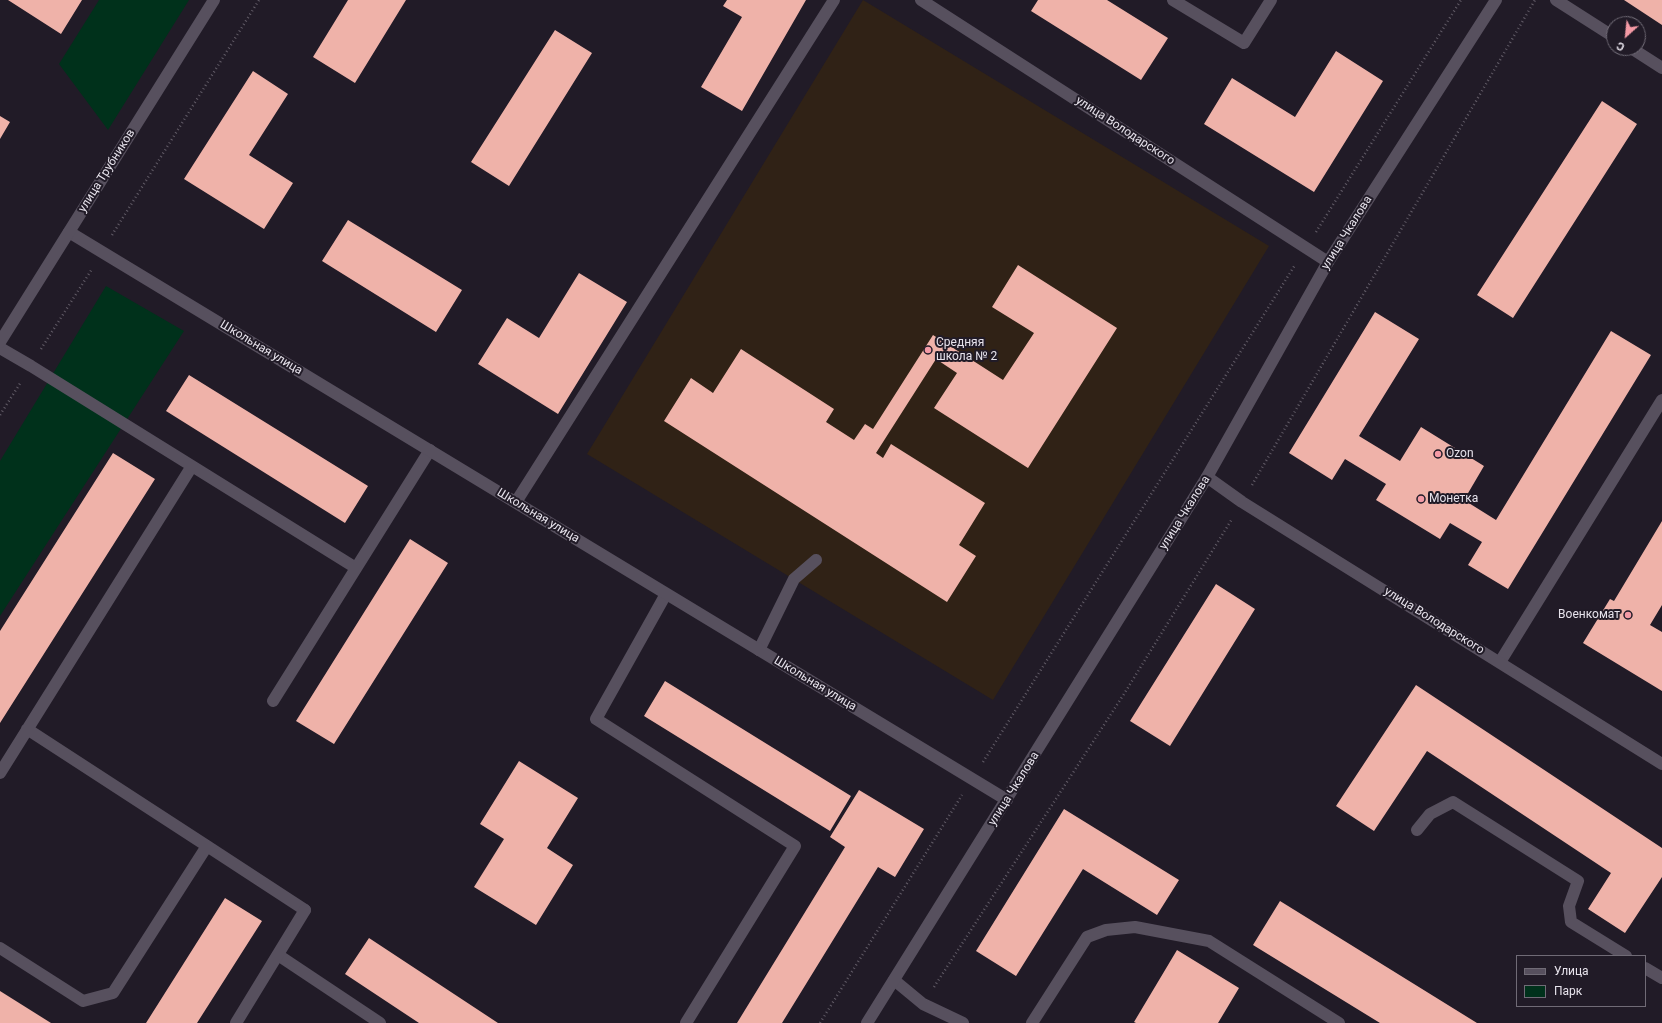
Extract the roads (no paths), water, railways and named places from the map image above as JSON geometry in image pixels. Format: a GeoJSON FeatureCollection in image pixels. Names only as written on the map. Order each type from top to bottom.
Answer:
{"type":"FeatureCollection","features":[{"type":"Feature","properties":{"kind":"street","name":"улица Трубников"},"geometry":{"type":"LineString","coordinates":[[0,342],[214,0]]}},
{"type":"Feature","properties":{"kind":"street"},"geometry":{"type":"LineString","coordinates":[[516,502],[834,0]]}},
{"type":"Feature","properties":{"kind":"street","name":"улица Володарского"},"geometry":{"type":"LineString","coordinates":[[921,0],[1328,262]]}},
{"type":"Feature","properties":{"kind":"street"},"geometry":{"type":"LineString","coordinates":[[1173,0],[1244,43],[1271,0]]}},
{"type":"Feature","properties":{"kind":"street","name":"улица Чкалова"},"geometry":{"type":"LineString","coordinates":[[867,1023],[1207,477],[1328,262],[1496,0]]}},
{"type":"Feature","properties":{"kind":"street"},"geometry":{"type":"LineString","coordinates":[[1556,0],[1606,32]]}},
{"type":"Feature","properties":{"kind":"street"},"geometry":{"type":"LineString","coordinates":[[1643,56],[1662,68]]}},
{"type":"Feature","properties":{"kind":"street","name":"Школьная улица"},"geometry":{"type":"LineString","coordinates":[[69,232],[1007,800]]}},
{"type":"Feature","properties":{"kind":"street"},"geometry":{"type":"LineString","coordinates":[[0,348],[356,568]]}},
{"type":"Feature","properties":{"kind":"street"},"geometry":{"type":"LineString","coordinates":[[1500,662],[1662,400]]}},
{"type":"Feature","properties":{"kind":"street"},"geometry":{"type":"LineString","coordinates":[[273,701],[430,450]]}},
{"type":"Feature","properties":{"kind":"street"},"geometry":{"type":"LineString","coordinates":[[0,773],[192,466]]}},
{"type":"Feature","properties":{"kind":"street","name":"улица Володарского"},"geometry":{"type":"LineString","coordinates":[[1207,477],[1242,502],[1662,764]]}},
{"type":"Feature","properties":{"kind":"street"},"geometry":{"type":"LineString","coordinates":[[759,650],[794,579],[816,560]]}},
{"type":"Feature","properties":{"kind":"street"},"geometry":{"type":"LineString","coordinates":[[666,594],[596,719],[795,846],[686,1023]]}},
{"type":"Feature","properties":{"kind":"street"},"geometry":{"type":"LineString","coordinates":[[27,729],[305,910],[236,1023]]}},
{"type":"Feature","properties":{"kind":"street"},"geometry":{"type":"LineString","coordinates":[[1417,830],[1430,814],[1453,802],[1578,880],[1569,906],[1571,922],[1624,955]]}},
{"type":"Feature","properties":{"kind":"street"},"geometry":{"type":"LineString","coordinates":[[0,948],[83,1001],[113,993],[207,846]]}},
{"type":"Feature","properties":{"kind":"street"},"geometry":{"type":"LineString","coordinates":[[1032,1023],[1087,938],[1106,930],[1135,927],[1209,941],[1339,1023]]}},
{"type":"Feature","properties":{"kind":"street"},"geometry":{"type":"LineString","coordinates":[[278,955],[380,1023]]}},
{"type":"Feature","properties":{"kind":"street"},"geometry":{"type":"LineString","coordinates":[[1646,969],[1662,978]]}},
{"type":"Feature","properties":{"kind":"street"},"geometry":{"type":"LineString","coordinates":[[894,980],[923,1004],[963,1023]]}},
{"type":"Feature","properties":{"kind":"place","name":"Средняя школа № 2"},"geometry":{"type":"Point","coordinates":[928,350]}},
{"type":"Feature","properties":{"kind":"place","name":"Ozon"},"geometry":{"type":"Point","coordinates":[1438,454]}},
{"type":"Feature","properties":{"kind":"place","name":"Монетка"},"geometry":{"type":"Point","coordinates":[1421,499]}},
{"type":"Feature","properties":{"kind":"place","name":"Военкомат"},"geometry":{"type":"Point","coordinates":[1628,615]}}]}
